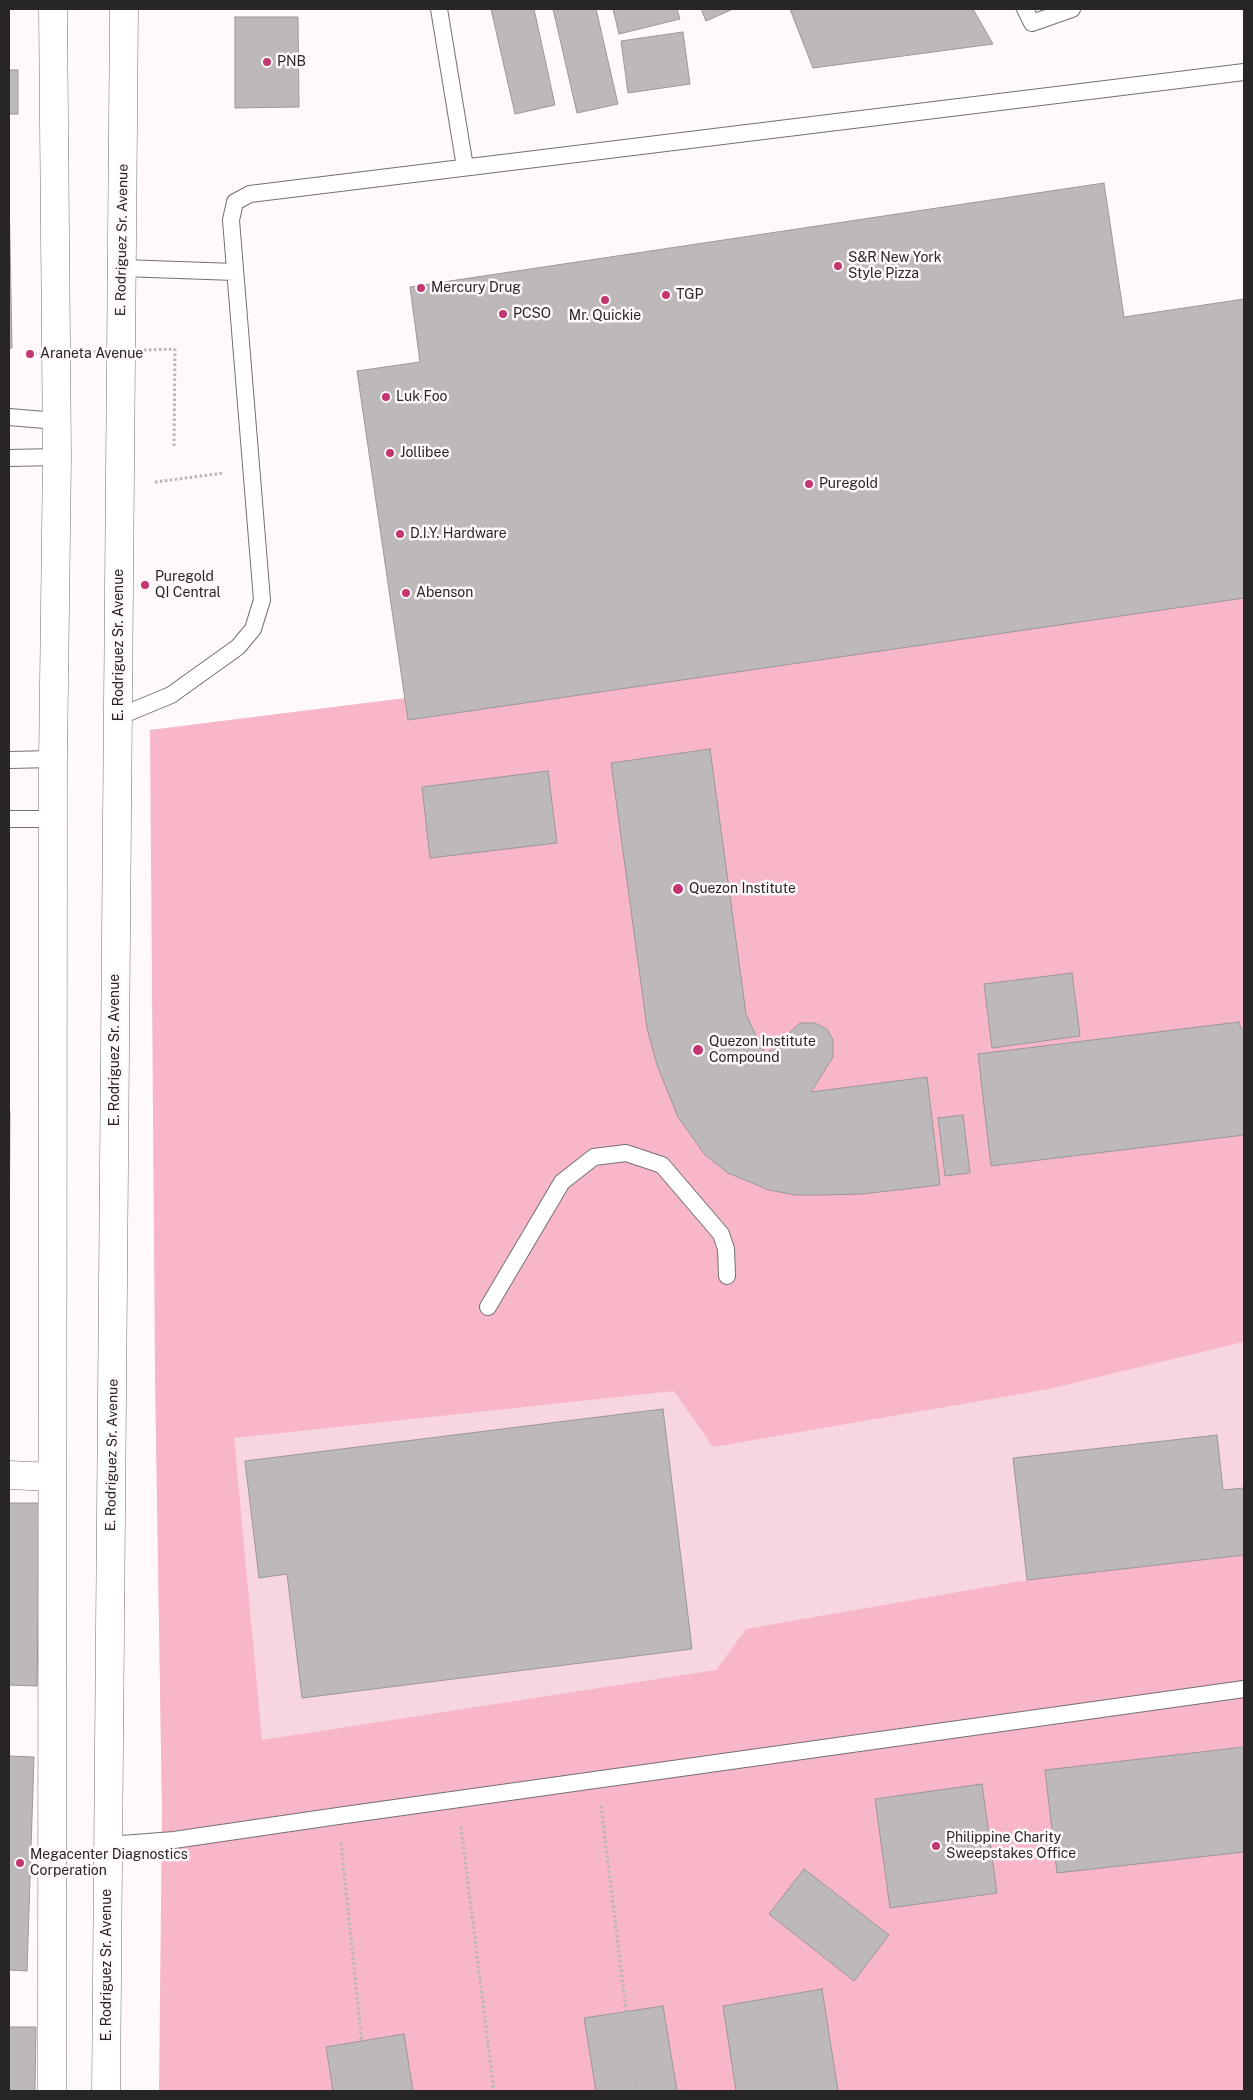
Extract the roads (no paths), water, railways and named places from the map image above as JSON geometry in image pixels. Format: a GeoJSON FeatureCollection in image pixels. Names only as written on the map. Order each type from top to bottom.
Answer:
{"type":"FeatureCollection","features":[{"type":"Feature","properties":{"kind":"main road"},"geometry":{"type":"LineString","coordinates":[[52,2091],[53,760],[57,457],[53,9]]}},
{"type":"Feature","properties":{"kind":"main road","name":"E. Rodriguez Sr. Avenue"},"geometry":{"type":"LineString","coordinates":[[106,2091],[124,9]]}},
{"type":"Feature","properties":{"kind":"main road"},"geometry":{"type":"LineString","coordinates":[[9,1475],[52,1476]]}},
{"type":"Feature","properties":{"kind":"lane"},"geometry":{"type":"LineString","coordinates":[[439,9],[466,167]]}},
{"type":"Feature","properties":{"kind":"lane"},"geometry":{"type":"LineString","coordinates":[[1025,9],[1032,22],[1072,9]]}},
{"type":"Feature","properties":{"kind":"lane"},"geometry":{"type":"LineString","coordinates":[[118,717],[171,695],[238,647],[253,628],[262,600],[230,220],[235,202],[250,194],[1244,72]]}},
{"type":"Feature","properties":{"kind":"lane"},"geometry":{"type":"LineString","coordinates":[[122,268],[235,272]]}},
{"type":"Feature","properties":{"kind":"lane"},"geometry":{"type":"LineString","coordinates":[[9,417],[56,421]]}},
{"type":"Feature","properties":{"kind":"lane"},"geometry":{"type":"LineString","coordinates":[[9,458],[57,457]]}},
{"type":"Feature","properties":{"kind":"lane"},"geometry":{"type":"LineString","coordinates":[[9,760],[53,760]]}},
{"type":"Feature","properties":{"kind":"lane"},"geometry":{"type":"LineString","coordinates":[[9,819],[53,820]]}},
{"type":"Feature","properties":{"kind":"lane"},"geometry":{"type":"LineString","coordinates":[[488,1308],[562,1182],[594,1157],[626,1153],[662,1165],[721,1234],[726,1249],[727,1276]]}},
{"type":"Feature","properties":{"kind":"lane"},"geometry":{"type":"LineString","coordinates":[[108,1845],[174,1840],[1244,1689]]}},
{"type":"Feature","properties":{"kind":"place","name":"PNB"},"geometry":{"type":"Point","coordinates":[267,62]}},
{"type":"Feature","properties":{"kind":"place","name":"S&R New York Style Pizza"},"geometry":{"type":"Point","coordinates":[838,266]}},
{"type":"Feature","properties":{"kind":"place","name":"Mercury Drug"},"geometry":{"type":"Point","coordinates":[421,288]}},
{"type":"Feature","properties":{"kind":"place","name":"TGP"},"geometry":{"type":"Point","coordinates":[666,295]}},
{"type":"Feature","properties":{"kind":"place","name":"Mr. Quickie"},"geometry":{"type":"Point","coordinates":[605,300]}},
{"type":"Feature","properties":{"kind":"place","name":"PCSO"},"geometry":{"type":"Point","coordinates":[503,314]}},
{"type":"Feature","properties":{"kind":"place","name":"Araneta Avenue"},"geometry":{"type":"Point","coordinates":[30,354]}},
{"type":"Feature","properties":{"kind":"place","name":"Luk Foo"},"geometry":{"type":"Point","coordinates":[386,397]}},
{"type":"Feature","properties":{"kind":"place","name":"Jollibee"},"geometry":{"type":"Point","coordinates":[390,453]}},
{"type":"Feature","properties":{"kind":"place","name":"Puregold"},"geometry":{"type":"Point","coordinates":[809,484]}},
{"type":"Feature","properties":{"kind":"place","name":"D.I.Y. Hardware"},"geometry":{"type":"Point","coordinates":[400,534]}},
{"type":"Feature","properties":{"kind":"place","name":"Puregold QI Central"},"geometry":{"type":"Point","coordinates":[145,585]}},
{"type":"Feature","properties":{"kind":"place","name":"Abenson"},"geometry":{"type":"Point","coordinates":[406,593]}},
{"type":"Feature","properties":{"kind":"place","name":"Quezon Institute"},"geometry":{"type":"Point","coordinates":[678,889]}},
{"type":"Feature","properties":{"kind":"place","name":"Quezon Institute Compound"},"geometry":{"type":"Point","coordinates":[698,1050]}},
{"type":"Feature","properties":{"kind":"place","name":"Philippine Charity Sweepstakes Office"},"geometry":{"type":"Point","coordinates":[936,1846]}},
{"type":"Feature","properties":{"kind":"place","name":"Megacenter Diagnostics Corperation"},"geometry":{"type":"Point","coordinates":[20,1863]}}]}
